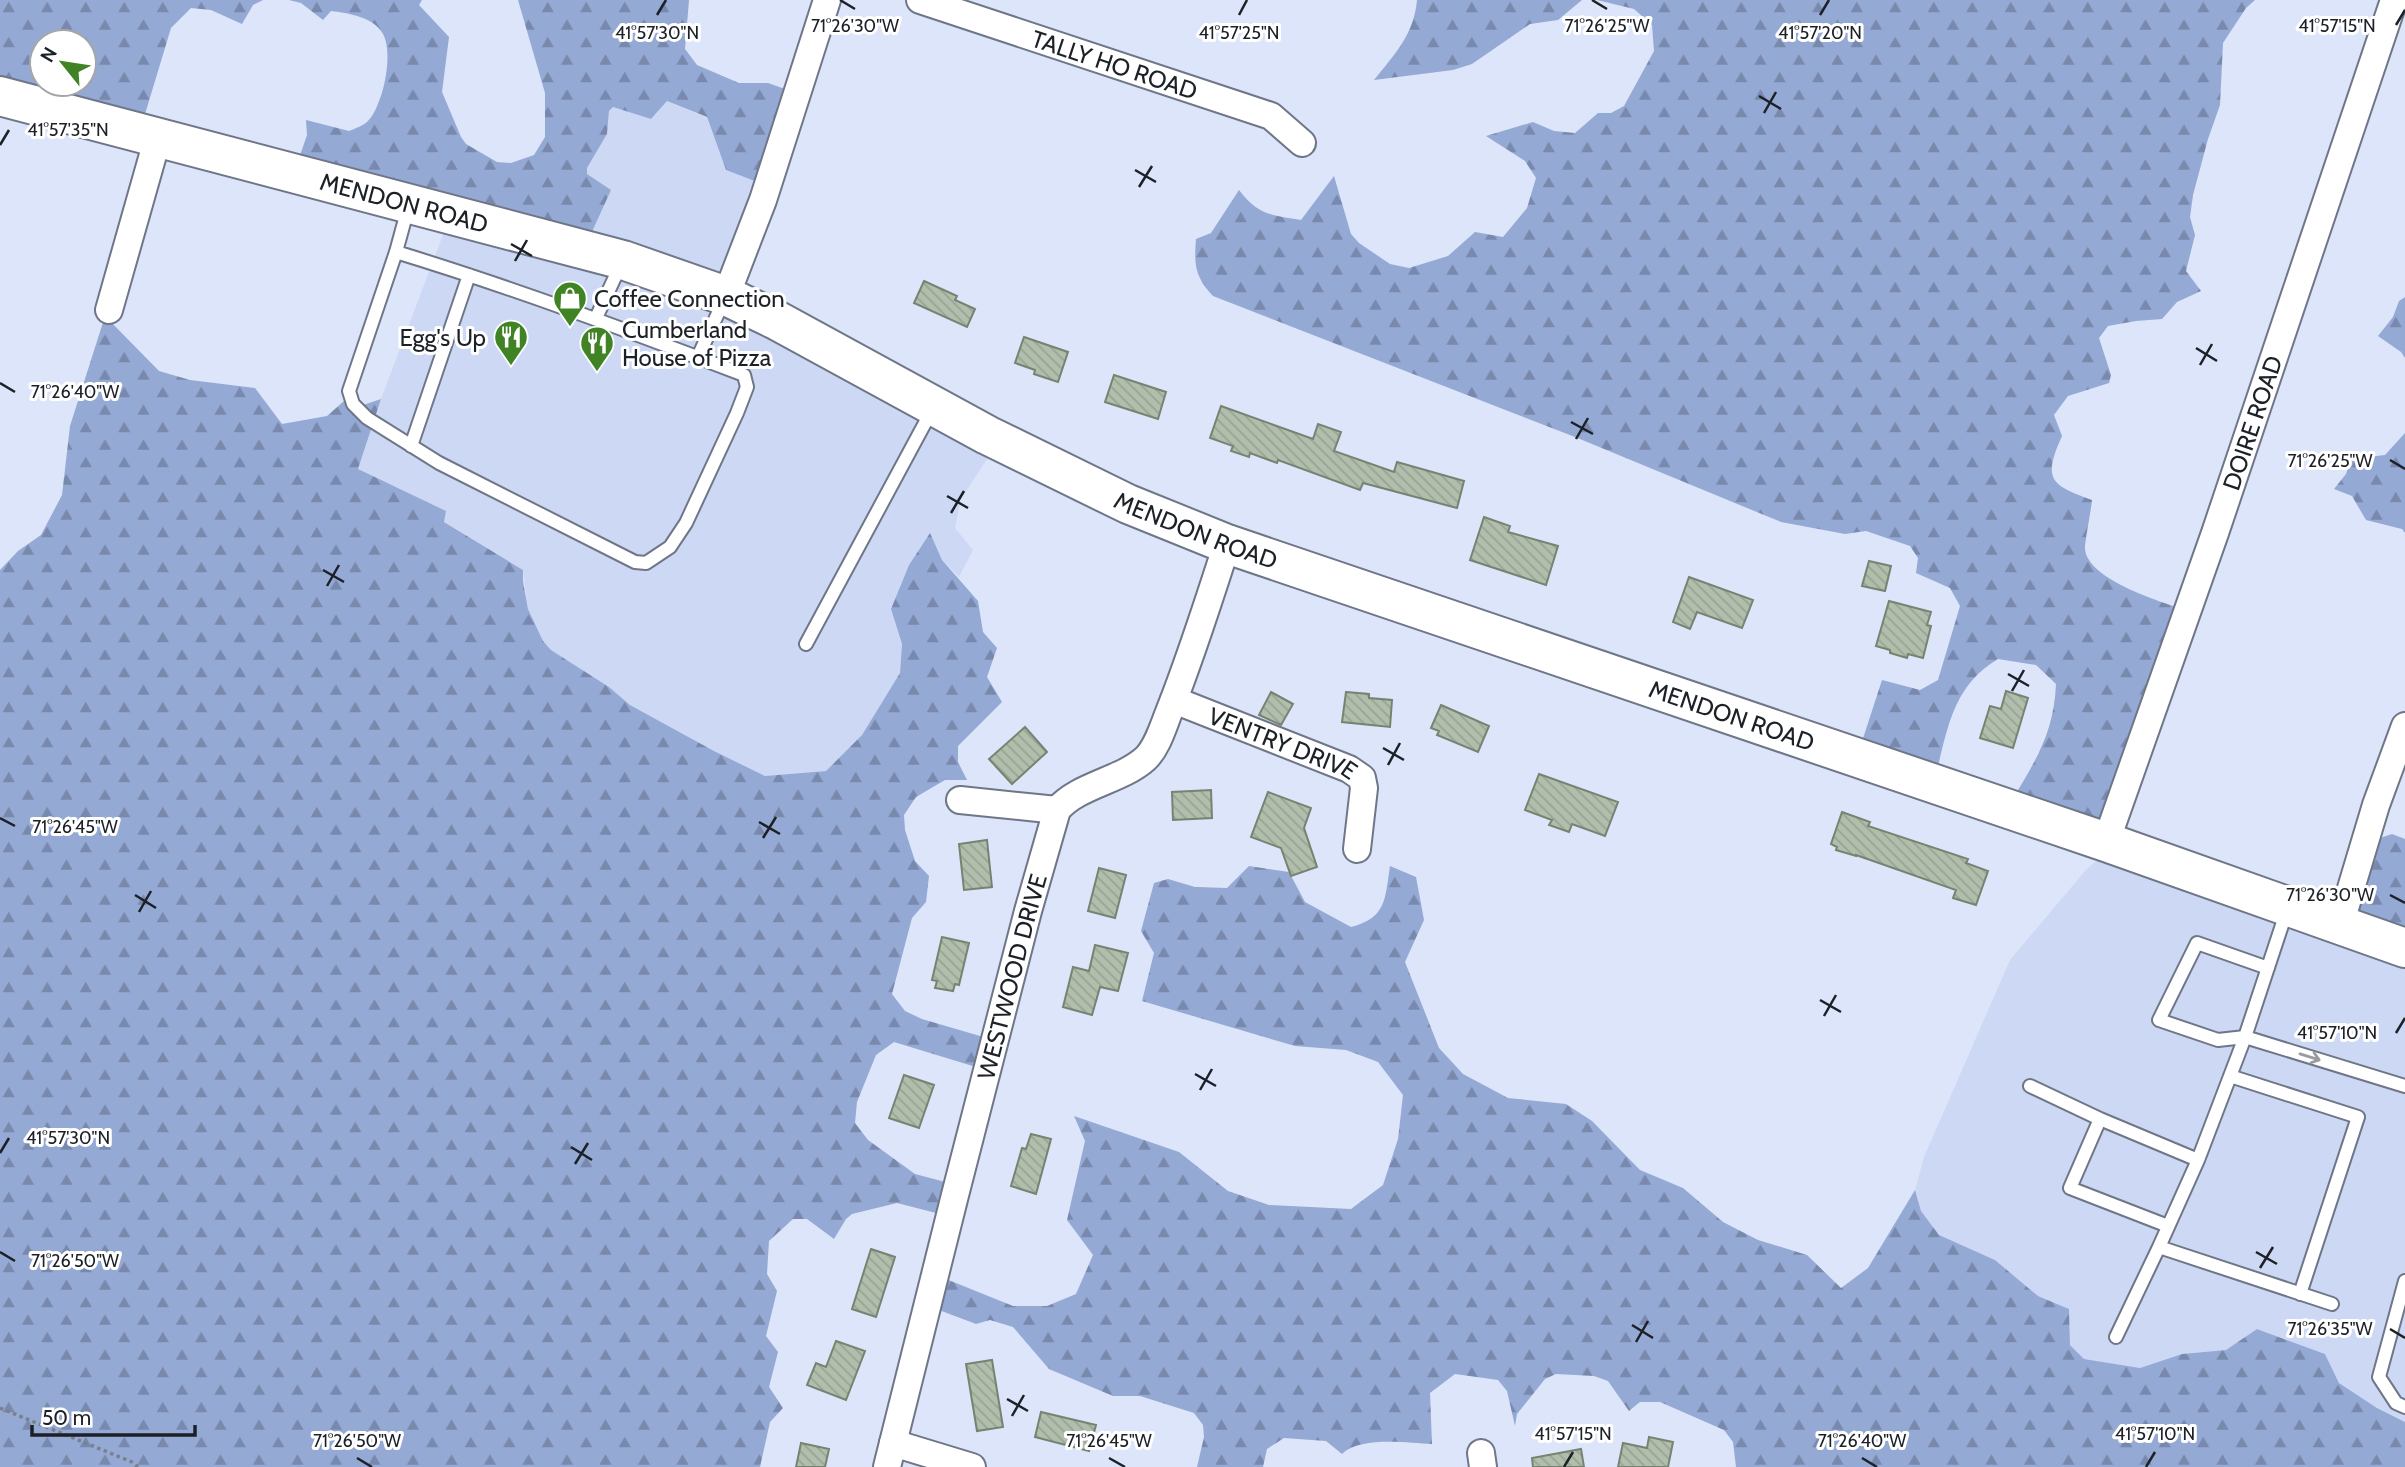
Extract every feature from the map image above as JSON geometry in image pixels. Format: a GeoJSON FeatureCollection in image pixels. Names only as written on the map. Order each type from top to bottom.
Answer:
{"type":"FeatureCollection","features":[{"type":"Feature","properties":{"kind":"main road","name":"MENDON ROAD"},"geometry":{"type":"LineString","coordinates":[[0,96],[623,260],[726,296],[778,321],[934,407],[1128,504],[1227,544],[2106,842],[2405,948]]}},
{"type":"Feature","properties":{"kind":"street"},"geometry":{"type":"LineString","coordinates":[[726,296],[763,200],[827,0]]}},
{"type":"Feature","properties":{"kind":"street","name":"TALLY HO ROAD"},"geometry":{"type":"LineString","coordinates":[[920,0],[1271,116],[1302,144]]}},
{"type":"Feature","properties":{"kind":"street","name":"DOIRE ROAD"},"geometry":{"type":"LineString","coordinates":[[2106,842],[2215,533],[2394,0]]}},
{"type":"Feature","properties":{"kind":"street"},"geometry":{"type":"LineString","coordinates":[[109,310],[158,137]]}},
{"type":"Feature","properties":{"kind":"street"},"geometry":{"type":"LineString","coordinates":[[960,800],[1057,810],[1065,800],[1098,786],[1146,759],[1158,740],[1174,701],[1227,544]]}},
{"type":"Feature","properties":{"kind":"street","name":"VENTRY DRIVE"},"geometry":{"type":"LineString","coordinates":[[1174,701],[1349,769],[1362,778],[1364,788],[1357,849]]}},
{"type":"Feature","properties":{"kind":"street"},"geometry":{"type":"LineString","coordinates":[[2340,925],[2376,805],[2405,726]]}},
{"type":"Feature","properties":{"kind":"street","name":"WESTWOOD DRIVE"},"geometry":{"type":"LineString","coordinates":[[890,1455],[1028,911],[1057,810]]}},
{"type":"Feature","properties":{"kind":"street"},"geometry":{"type":"LineString","coordinates":[[890,1455],[972,1467]]}},
{"type":"Feature","properties":{"kind":"lane"},"geometry":{"type":"LineString","coordinates":[[396,252],[596,318],[744,375],[747,387],[686,523],[670,547],[646,563],[635,562],[439,463],[367,418],[353,404],[349,391],[396,252],[409,204]]}},
{"type":"Feature","properties":{"kind":"lane"},"geometry":{"type":"LineString","coordinates":[[596,318],[623,260]]}},
{"type":"Feature","properties":{"kind":"lane"},"geometry":{"type":"LineString","coordinates":[[411,446],[469,275]]}},
{"type":"Feature","properties":{"kind":"lane"},"geometry":{"type":"LineString","coordinates":[[698,357],[726,296]]}},
{"type":"Feature","properties":{"kind":"lane"},"geometry":{"type":"LineString","coordinates":[[806,644],[934,407]]}},
{"type":"Feature","properties":{"kind":"lane"},"geometry":{"type":"LineString","coordinates":[[2116,1337],[2198,1160],[2245,1037],[2289,907]]}},
{"type":"Feature","properties":{"kind":"lane"},"geometry":{"type":"LineString","coordinates":[[2268,968],[2197,943],[2160,1020],[2218,1041],[2245,1037],[2405,1086]]}},
{"type":"Feature","properties":{"kind":"lane"},"geometry":{"type":"LineString","coordinates":[[2230,1076],[2358,1117],[2300,1294]]}},
{"type":"Feature","properties":{"kind":"lane"},"geometry":{"type":"LineString","coordinates":[[2030,1086],[2198,1160]]}},
{"type":"Feature","properties":{"kind":"lane"},"geometry":{"type":"LineString","coordinates":[[2100,1119],[2070,1188],[2168,1226]]}},
{"type":"Feature","properties":{"kind":"lane"},"geometry":{"type":"LineString","coordinates":[[2159,1247],[2332,1304]]}},
{"type":"Feature","properties":{"kind":"lane"},"geometry":{"type":"LineString","coordinates":[[2405,1281],[2379,1377],[2396,1403],[2405,1407]]}},
{"type":"Feature","properties":{"kind":"path"},"geometry":{"type":"LineString","coordinates":[[0,1408],[132,1462],[138,1467]]}},
{"type":"Feature","properties":{"kind":"shaded area"},"geometry":{"type":"Polygon","coordinates":[[[667,101],[707,118],[726,170],[775,187],[735,303],[997,444],[961,499],[955,528],[973,550],[959,577],[942,560],[929,534],[909,565],[891,609],[902,644],[900,673],[862,735],[826,771],[765,776],[630,705],[609,687],[551,650],[543,641],[528,609],[523,570],[358,469],[381,399],[450,216],[587,174],[587,168],[607,134],[609,111],[613,107],[651,119],[667,101]]]}},
{"type":"Feature","properties":{"kind":"shaded area"},"geometry":{"type":"Polygon","coordinates":[[[2105,853],[2405,951],[2405,1422],[2377,1408],[2339,1383],[2325,1354],[2257,1329],[2227,1350],[2182,1354],[2140,1368],[2084,1359],[2070,1345],[2069,1309],[2038,1296],[1995,1260],[1939,1235],[1921,1211],[1915,1190],[1924,1157],[2010,960],[2085,871],[2105,853]]]}},
{"type":"Feature","properties":{"kind":"green space"},"geometry":{"type":"Polygon","coordinates":[[[0,0],[263,0],[253,5],[242,24],[211,10],[191,8],[171,28],[139,134],[0,97],[0,0]]]}},
{"type":"Feature","properties":{"kind":"green space"},"geometry":{"type":"Polygon","coordinates":[[[289,0],[422,0],[419,5],[449,37],[442,92],[461,137],[466,144],[497,162],[511,163],[534,155],[545,137],[545,93],[518,0],[689,0],[685,49],[697,65],[739,83],[768,83],[805,96],[773,188],[726,170],[707,117],[667,101],[651,119],[613,107],[609,111],[607,134],[587,168],[587,174],[611,190],[586,245],[294,173],[307,135],[306,120],[349,131],[368,121],[382,92],[387,54],[383,34],[367,20],[331,11],[323,20],[301,3],[289,0]]]}},
{"type":"Feature","properties":{"kind":"green space"},"geometry":{"type":"Polygon","coordinates":[[[1417,0],[1582,0],[1558,20],[1530,24],[1472,64],[1453,70],[1374,80],[1408,33],[1417,0]]]}},
{"type":"Feature","properties":{"kind":"green space"},"geometry":{"type":"Polygon","coordinates":[[[1597,0],[2255,0],[2246,8],[2223,43],[2220,105],[2193,195],[2190,217],[2195,235],[2186,271],[2201,291],[2177,302],[2162,319],[2108,326],[2099,338],[2111,375],[2109,383],[2068,396],[2054,415],[2062,436],[2052,462],[2054,479],[2067,490],[2092,500],[2085,549],[2089,561],[2113,581],[2129,589],[2191,612],[2117,835],[2015,795],[2043,742],[2055,700],[2056,684],[2036,665],[1998,659],[1970,682],[1948,727],[1935,779],[1855,763],[1882,680],[1920,690],[1938,680],[1960,606],[1950,588],[1916,573],[1918,558],[1910,546],[1866,531],[1845,534],[1781,522],[1575,437],[1213,296],[1202,283],[1195,256],[1196,239],[1211,233],[1239,190],[1259,209],[1281,217],[1301,220],[1334,176],[1351,234],[1359,243],[1390,264],[1409,268],[1448,256],[1475,232],[1503,237],[1527,208],[1536,178],[1525,161],[1486,136],[1533,122],[1554,131],[1575,133],[1598,113],[1611,113],[1624,106],[1654,51],[1652,25],[1634,9],[1597,0]]]}},
{"type":"Feature","properties":{"kind":"green space"},"geometry":{"type":"Polygon","coordinates":[[[2405,297],[2405,358],[2401,352],[2378,336],[2393,317],[2399,301],[2405,297]]]}},
{"type":"Feature","properties":{"kind":"green space"},"geometry":{"type":"Polygon","coordinates":[[[105,316],[159,371],[190,380],[255,388],[282,424],[327,416],[344,401],[357,407],[381,399],[358,469],[446,511],[444,522],[523,570],[528,609],[543,641],[551,650],[609,687],[630,705],[765,776],[826,771],[862,735],[900,673],[902,644],[891,609],[909,565],[930,533],[942,560],[978,601],[983,632],[997,648],[987,677],[1002,702],[958,746],[958,762],[967,780],[945,780],[916,797],[904,815],[905,830],[915,861],[929,876],[926,902],[912,918],[892,994],[905,1011],[922,1019],[997,1041],[989,1071],[894,1042],[876,1055],[857,1102],[855,1123],[868,1140],[915,1174],[949,1183],[940,1214],[897,1203],[852,1214],[834,1239],[807,1219],[793,1219],[769,1241],[767,1274],[777,1291],[766,1336],[778,1352],[769,1387],[783,1408],[770,1422],[760,1467],[0,1467],[0,570],[18,551],[41,535],[62,495],[70,426],[105,316]]]}},
{"type":"Feature","properties":{"kind":"green space"},"geometry":{"type":"Polygon","coordinates":[[[2405,433],[2405,533],[2402,529],[2366,520],[2352,496],[2334,489],[2346,474],[2351,459],[2385,455],[2405,433]]]}},
{"type":"Feature","properties":{"kind":"green space"},"geometry":{"type":"Polygon","coordinates":[[[2392,834],[2405,839],[2405,951],[2345,928],[2371,841],[2392,834]]]}},
{"type":"Feature","properties":{"kind":"green space"},"geometry":{"type":"Polygon","coordinates":[[[1249,866],[1289,872],[1305,902],[1351,927],[1372,918],[1378,912],[1385,897],[1390,866],[1416,877],[1424,920],[1405,962],[1439,1048],[1463,1074],[1508,1098],[1566,1104],[1592,1121],[1640,1170],[1683,1188],[1723,1222],[1758,1240],[1807,1255],[1841,1288],[1868,1268],[1915,1190],[1921,1211],[1939,1235],[1995,1260],[2038,1296],[2069,1309],[2070,1345],[2084,1359],[2140,1368],[2182,1354],[2226,1350],[2257,1329],[2325,1354],[2339,1383],[2377,1408],[2405,1422],[2405,1467],[1736,1467],[1733,1442],[1724,1430],[1660,1402],[1640,1402],[1629,1411],[1608,1381],[1594,1376],[1556,1374],[1545,1379],[1517,1414],[1515,1426],[1507,1391],[1498,1380],[1455,1374],[1430,1393],[1432,1444],[1372,1443],[1350,1448],[1342,1454],[1326,1441],[1284,1438],[1267,1449],[1263,1467],[1197,1467],[1204,1437],[1203,1425],[1194,1413],[1140,1396],[1113,1396],[1049,1369],[1013,1327],[990,1320],[976,1324],[931,1307],[946,1279],[1013,1306],[1047,1306],[1076,1294],[1093,1255],[1067,1220],[1085,1141],[1074,1116],[1179,1152],[1228,1191],[1269,1205],[1351,1209],[1383,1185],[1398,1139],[1403,1095],[1378,1062],[1346,1050],[1295,1046],[1142,1001],[1154,953],[1141,931],[1154,883],[1168,879],[1195,887],[1227,888],[1249,866]]]}},
{"type":"Feature","properties":{"kind":"building"},"geometry":{"type":"Polygon","coordinates":[[[924,281],[957,296],[955,300],[975,309],[967,327],[914,303],[924,281]]]}},
{"type":"Feature","properties":{"kind":"building"},"geometry":{"type":"Polygon","coordinates":[[[1024,337],[1068,352],[1058,382],[1034,374],[1035,370],[1015,363],[1024,337]]]}},
{"type":"Feature","properties":{"kind":"building"},"geometry":{"type":"Polygon","coordinates":[[[1114,375],[1166,392],[1158,419],[1105,402],[1114,375]]]}},
{"type":"Feature","properties":{"kind":"building"},"geometry":{"type":"Polygon","coordinates":[[[1221,406],[1313,439],[1318,424],[1341,432],[1334,451],[1394,472],[1397,462],[1464,481],[1457,508],[1363,483],[1360,490],[1278,460],[1277,463],[1250,453],[1249,457],[1231,451],[1233,446],[1210,438],[1221,406]]]}},
{"type":"Feature","properties":{"kind":"building"},"geometry":{"type":"Polygon","coordinates":[[[1484,517],[1510,526],[1508,532],[1558,546],[1546,585],[1470,560],[1484,517]]]}},
{"type":"Feature","properties":{"kind":"building"},"geometry":{"type":"Polygon","coordinates":[[[1869,561],[1891,566],[1885,591],[1862,586],[1869,561]]]}},
{"type":"Feature","properties":{"kind":"building"},"geometry":{"type":"Polygon","coordinates":[[[1689,577],[1753,600],[1742,628],[1697,612],[1690,629],[1673,622],[1689,577]]]}},
{"type":"Feature","properties":{"kind":"building"},"geometry":{"type":"Polygon","coordinates":[[[1889,601],[1931,612],[1927,625],[1931,626],[1923,658],[1908,654],[1907,658],[1876,646],[1889,601]]]}},
{"type":"Feature","properties":{"kind":"building"},"geometry":{"type":"Polygon","coordinates":[[[2006,691],[2028,698],[2013,748],[1980,738],[1990,706],[2001,709],[2006,691]]]}},
{"type":"Feature","properties":{"kind":"building"},"geometry":{"type":"Polygon","coordinates":[[[1271,692],[1293,704],[1281,725],[1259,715],[1271,692]]]}},
{"type":"Feature","properties":{"kind":"building"},"geometry":{"type":"Polygon","coordinates":[[[1346,692],[1392,700],[1390,727],[1342,722],[1346,692]]]}},
{"type":"Feature","properties":{"kind":"building"},"geometry":{"type":"Polygon","coordinates":[[[1441,705],[1489,726],[1478,752],[1437,735],[1439,731],[1431,728],[1441,705]]]}},
{"type":"Feature","properties":{"kind":"building"},"geometry":{"type":"Polygon","coordinates":[[[1025,727],[1047,752],[1012,784],[989,759],[1025,727]]]}},
{"type":"Feature","properties":{"kind":"building"},"geometry":{"type":"Polygon","coordinates":[[[1539,774],[1618,802],[1605,836],[1572,824],[1569,832],[1549,825],[1552,820],[1525,810],[1539,774]]]}},
{"type":"Feature","properties":{"kind":"building"},"geometry":{"type":"Polygon","coordinates":[[[1211,790],[1212,818],[1173,820],[1172,792],[1211,790]]]}},
{"type":"Feature","properties":{"kind":"building"},"geometry":{"type":"Polygon","coordinates":[[[1268,792],[1311,808],[1304,828],[1317,867],[1291,876],[1281,848],[1251,837],[1268,792]]]}},
{"type":"Feature","properties":{"kind":"building"},"geometry":{"type":"Polygon","coordinates":[[[1842,812],[1870,822],[1868,826],[1968,859],[1966,863],[1988,871],[1976,905],[1953,898],[1956,890],[1836,850],[1837,847],[1831,844],[1842,812]]]}},
{"type":"Feature","properties":{"kind":"building"},"geometry":{"type":"Polygon","coordinates":[[[987,840],[992,887],[964,890],[959,844],[987,840]]]}},
{"type":"Feature","properties":{"kind":"building"},"geometry":{"type":"Polygon","coordinates":[[[1099,868],[1126,875],[1115,918],[1088,911],[1099,868]]]}},
{"type":"Feature","properties":{"kind":"building"},"geometry":{"type":"Polygon","coordinates":[[[942,937],[969,943],[959,985],[955,984],[953,991],[935,988],[937,981],[932,980],[942,937]]]}},
{"type":"Feature","properties":{"kind":"building"},"geometry":{"type":"Polygon","coordinates":[[[1095,945],[1128,953],[1118,991],[1100,987],[1092,1015],[1063,1007],[1073,967],[1089,971],[1095,945]]]}},
{"type":"Feature","properties":{"kind":"building"},"geometry":{"type":"Polygon","coordinates":[[[904,1075],[934,1085],[919,1128],[889,1118],[904,1075]]]}},
{"type":"Feature","properties":{"kind":"building"},"geometry":{"type":"Polygon","coordinates":[[[1031,1134],[1051,1139],[1036,1194],[1011,1186],[1022,1148],[1026,1149],[1031,1134]]]}},
{"type":"Feature","properties":{"kind":"building"},"geometry":{"type":"Polygon","coordinates":[[[871,1249],[895,1257],[876,1317],[852,1309],[871,1249]]]}},
{"type":"Feature","properties":{"kind":"building"},"geometry":{"type":"Polygon","coordinates":[[[836,1341],[865,1351],[846,1400],[807,1385],[816,1363],[826,1367],[836,1341]]]}},
{"type":"Feature","properties":{"kind":"building"},"geometry":{"type":"Polygon","coordinates":[[[992,1360],[1003,1427],[977,1431],[966,1364],[992,1360]]]}},
{"type":"Feature","properties":{"kind":"building"},"geometry":{"type":"Polygon","coordinates":[[[1041,1412],[1096,1425],[1089,1451],[1035,1437],[1041,1412]]]}},
{"type":"Feature","properties":{"kind":"building"},"geometry":{"type":"Polygon","coordinates":[[[1649,1437],[1673,1442],[1668,1467],[1618,1467],[1623,1443],[1647,1448],[1649,1437]]]}},
{"type":"Feature","properties":{"kind":"building"},"geometry":{"type":"Polygon","coordinates":[[[801,1443],[829,1449],[825,1467],[796,1467],[801,1443]]]}},
{"type":"Feature","properties":{"kind":"building"},"geometry":{"type":"Polygon","coordinates":[[[1581,1449],[1584,1467],[1533,1467],[1532,1458],[1581,1449]]]}},
{"type":"Feature","properties":{"kind":"place","name":"Coffee Connection"},"geometry":{"type":"Point","coordinates":[570,328]}},
{"type":"Feature","properties":{"kind":"place","name":"Egg's Up"},"geometry":{"type":"Point","coordinates":[511,367]}},
{"type":"Feature","properties":{"kind":"place","name":"Cumberland House of Pizza"},"geometry":{"type":"Point","coordinates":[597,373]}}]}
